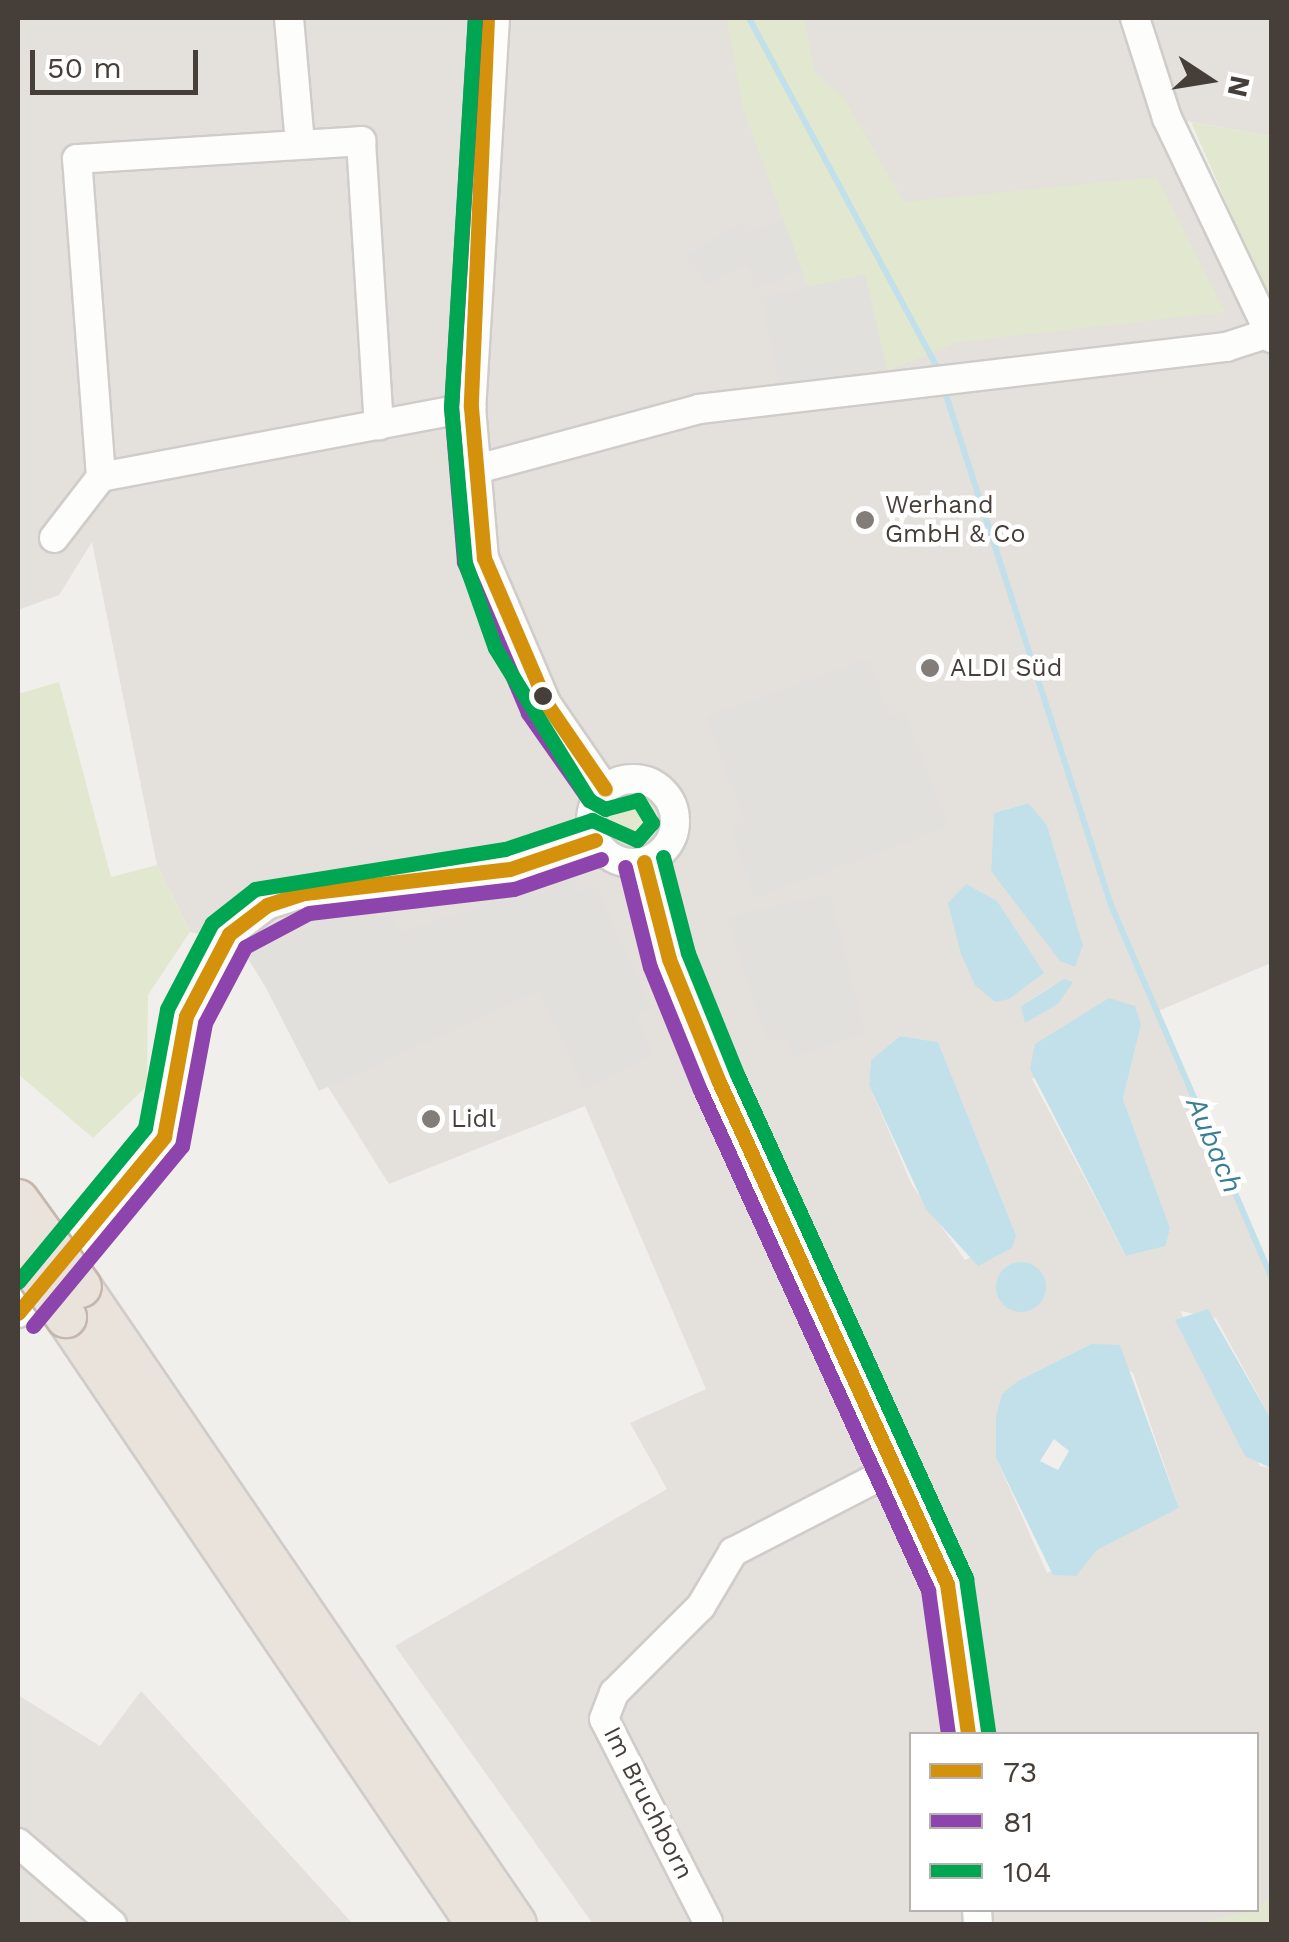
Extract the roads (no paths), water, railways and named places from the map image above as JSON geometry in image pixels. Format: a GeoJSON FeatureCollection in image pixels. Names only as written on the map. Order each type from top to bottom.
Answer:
{"type":"FeatureCollection","features":[{"type":"Feature","properties":{"kind":"highway"},"geometry":{"type":"LineString","coordinates":[[18,1200],[74,1302],[476,1924]]}},
{"type":"Feature","properties":{"kind":"highway"},"geometry":{"type":"LineString","coordinates":[[18,1246],[74,1302],[516,1924]]}},
{"type":"Feature","properties":{"kind":"street"},"geometry":{"type":"LineString","coordinates":[[289,18],[300,144]]}},
{"type":"Feature","properties":{"kind":"street"},"geometry":{"type":"LineString","coordinates":[[473,470],[699,409],[975,378],[1270,336],[1168,118],[1135,18]]}},
{"type":"Feature","properties":{"kind":"street"},"geometry":{"type":"LineString","coordinates":[[491,25],[471,408],[473,470],[484,558],[513,639],[606,789]]}},
{"type":"Feature","properties":{"kind":"street"},"geometry":{"type":"LineString","coordinates":[[101,477],[77,159],[361,141],[380,425]]}},
{"type":"Feature","properties":{"kind":"street"},"geometry":{"type":"LineString","coordinates":[[54,538],[101,477],[471,408]]}},
{"type":"Feature","properties":{"kind":"street"},"geometry":{"type":"LineString","coordinates":[[639,779],[672,806],[666,848],[644,862],[627,863],[595,840],[591,815],[606,789],[639,779]]}},
{"type":"Feature","properties":{"kind":"street"},"geometry":{"type":"LineString","coordinates":[[18,1313],[164,1138],[186,1016],[230,934],[267,905],[305,893],[510,869],[595,840]]}},
{"type":"Feature","properties":{"kind":"street"},"geometry":{"type":"LineString","coordinates":[[644,862],[669,959],[718,1082],[898,1467],[947,1584],[968,1732]]}},
{"type":"Feature","properties":{"kind":"street","name":"Im Bruchborn"},"geometry":{"type":"LineString","coordinates":[[708,1922],[604,1719],[614,1693],[701,1606],[733,1552],[898,1467]]}},
{"type":"Feature","properties":{"kind":"street"},"geometry":{"type":"LineString","coordinates":[[18,1843],[82,1914],[112,1924]]}},
{"type":"Feature","properties":{"kind":"water"},"geometry":{"type":"Polygon","coordinates":[[[1028,803],[1047,825],[1083,945],[1075,967],[1060,961],[991,871],[994,813],[1028,803]]]}},
{"type":"Feature","properties":{"kind":"water"},"geometry":{"type":"Polygon","coordinates":[[[966,884],[997,901],[1044,973],[1009,999],[995,1002],[975,985],[961,954],[948,903],[966,884]]]}},
{"type":"Feature","properties":{"kind":"water"},"geometry":{"type":"Polygon","coordinates":[[[1064,979],[1073,982],[1058,1004],[1025,1023],[1021,1006],[1064,979]]]}},
{"type":"Feature","properties":{"kind":"water"},"geometry":{"type":"Polygon","coordinates":[[[1109,998],[1135,1006],[1141,1025],[1123,1099],[1170,1228],[1166,1246],[1126,1256],[1030,1069],[1035,1044],[1109,998]]]}},
{"type":"Feature","properties":{"kind":"water"},"geometry":{"type":"Polygon","coordinates":[[[900,1036],[938,1042],[1016,1235],[1012,1248],[978,1266],[926,1209],[869,1085],[871,1060],[900,1036]]]}},
{"type":"Feature","properties":{"kind":"water"},"geometry":{"type":"Polygon","coordinates":[[[1021,1262],[1038,1270],[1046,1287],[1038,1304],[1021,1312],[1004,1304],[996,1287],[1004,1270],[1021,1262]]]}},
{"type":"Feature","properties":{"kind":"water"},"geometry":{"type":"Polygon","coordinates":[[[1208,1309],[1271,1419],[1271,1468],[1245,1456],[1175,1320],[1208,1309]]]}},
{"type":"Feature","properties":{"kind":"water"},"geometry":{"type":"Polygon","coordinates":[[[1091,1344],[1120,1345],[1179,1508],[1097,1550],[1076,1576],[1053,1575],[996,1458],[996,1417],[1002,1394],[1018,1381],[1091,1344]],[[1054,1439],[1040,1461],[1058,1470],[1069,1451],[1054,1439]]]}},
{"type":"Feature","properties":{"kind":"waterway","name":"Aubach"},"geometry":{"type":"LineString","coordinates":[[749,18],[940,372]]}},
{"type":"Feature","properties":{"kind":"waterway","name":"Aubach"},"geometry":{"type":"LineString","coordinates":[[944,389],[1111,905],[1272,1278]]}},
{"type":"Feature","properties":{"kind":"place","name":"Werhand GmbH & Co"},"geometry":{"type":"Point","coordinates":[865,520]}},
{"type":"Feature","properties":{"kind":"place","name":"ALDI Süd"},"geometry":{"type":"Point","coordinates":[930,668]}},
{"type":"Feature","properties":{"kind":"place","name":"Lidl"},"geometry":{"type":"Point","coordinates":[431,1119]}}]}
